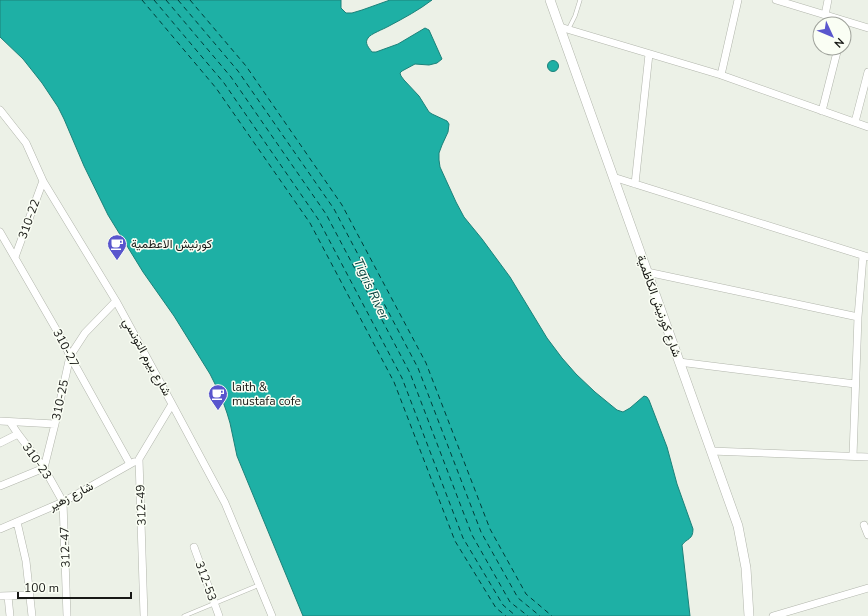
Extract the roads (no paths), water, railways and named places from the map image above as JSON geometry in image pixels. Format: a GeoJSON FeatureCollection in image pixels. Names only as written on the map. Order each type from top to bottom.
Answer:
{"type":"FeatureCollection","features":[{"type":"Feature","properties":{"kind":"street","name":"شارع كورنيش الكاظمية"},"geometry":{"type":"LineString","coordinates":[[550,0],[564,28],[613,177],[738,526],[746,568],[749,616]]}},
{"type":"Feature","properties":{"kind":"street"},"geometry":{"type":"LineString","coordinates":[[721,75],[738,0]]}},
{"type":"Feature","properties":{"kind":"street"},"geometry":{"type":"LineString","coordinates":[[776,0],[826,15],[828,0]]}},
{"type":"Feature","properties":{"kind":"street"},"geometry":{"type":"LineString","coordinates":[[852,25],[868,28]]}},
{"type":"Feature","properties":{"kind":"street"},"geometry":{"type":"LineString","coordinates":[[564,28],[721,75],[868,127]]}},
{"type":"Feature","properties":{"kind":"street"},"geometry":{"type":"LineString","coordinates":[[635,184],[649,54]]}},
{"type":"Feature","properties":{"kind":"street"},"geometry":{"type":"LineString","coordinates":[[822,111],[836,56]]}},
{"type":"Feature","properties":{"kind":"street"},"geometry":{"type":"LineString","coordinates":[[855,122],[868,72]]}},
{"type":"Feature","properties":{"kind":"street","name":"شارع بيرم التونسي"},"geometry":{"type":"LineString","coordinates":[[0,110],[26,143],[43,181],[116,301],[172,404],[225,503],[272,616]]}},
{"type":"Feature","properties":{"kind":"street"},"geometry":{"type":"LineString","coordinates":[[613,177],[866,256],[858,317],[853,456]]}},
{"type":"Feature","properties":{"kind":"street","name":"310-22"},"geometry":{"type":"LineString","coordinates":[[15,258],[43,181]]}},
{"type":"Feature","properties":{"kind":"street","name":"310-27"},"geometry":{"type":"LineString","coordinates":[[0,232],[64,343],[130,464]]}},
{"type":"Feature","properties":{"kind":"street"},"geometry":{"type":"LineString","coordinates":[[647,272],[858,317]]}},
{"type":"Feature","properties":{"kind":"street","name":"310-25"},"geometry":{"type":"LineString","coordinates":[[44,468],[70,356],[85,333],[116,301]]}},
{"type":"Feature","properties":{"kind":"street"},"geometry":{"type":"LineString","coordinates":[[679,362],[855,384]]}},
{"type":"Feature","properties":{"kind":"street"},"geometry":{"type":"LineString","coordinates":[[139,459],[172,404]]}},
{"type":"Feature","properties":{"kind":"street"},"geometry":{"type":"LineString","coordinates":[[0,421],[55,424]]}},
{"type":"Feature","properties":{"kind":"street","name":"310-23"},"geometry":{"type":"LineString","coordinates":[[10,422],[44,468],[63,502]]}},
{"type":"Feature","properties":{"kind":"street"},"geometry":{"type":"LineString","coordinates":[[0,443],[18,434]]}},
{"type":"Feature","properties":{"kind":"street"},"geometry":{"type":"LineString","coordinates":[[711,451],[868,457]]}},
{"type":"Feature","properties":{"kind":"street","name":"شارع زهير"},"geometry":{"type":"LineString","coordinates":[[0,529],[63,502],[139,459]]}},
{"type":"Feature","properties":{"kind":"street","name":"312-49"},"geometry":{"type":"LineString","coordinates":[[139,459],[144,616]]}},
{"type":"Feature","properties":{"kind":"street"},"geometry":{"type":"LineString","coordinates":[[0,486],[44,468]]}},
{"type":"Feature","properties":{"kind":"street","name":"312-47"},"geometry":{"type":"LineString","coordinates":[[63,502],[68,616]]}},
{"type":"Feature","properties":{"kind":"street"},"geometry":{"type":"LineString","coordinates":[[17,522],[26,561],[32,616]]}},
{"type":"Feature","properties":{"kind":"street"},"geometry":{"type":"LineString","coordinates":[[864,525],[868,535]]}},
{"type":"Feature","properties":{"kind":"street","name":"312-53"},"geometry":{"type":"LineString","coordinates":[[194,547],[219,616]]}},
{"type":"Feature","properties":{"kind":"street"},"geometry":{"type":"LineString","coordinates":[[773,616],[868,588]]}},
{"type":"Feature","properties":{"kind":"street"},"geometry":{"type":"LineString","coordinates":[[0,596],[30,595]]}},
{"type":"Feature","properties":{"kind":"street"},"geometry":{"type":"LineString","coordinates":[[8,596],[10,616]]}},
{"type":"Feature","properties":{"kind":"lane"},"geometry":{"type":"LineString","coordinates":[[564,28],[580,0]]}},
{"type":"Feature","properties":{"kind":"lane"},"geometry":{"type":"LineString","coordinates":[[184,616],[259,585]]}},
{"type":"Feature","properties":{"kind":"water","name":"Tigris River"},"geometry":{"type":"Polygon","coordinates":[[[0,0],[341,0],[341,8],[346,13],[352,13],[390,0],[432,0],[411,14],[369,36],[367,45],[372,52],[376,52],[398,44],[425,28],[429,30],[442,59],[437,63],[429,65],[415,64],[400,73],[404,80],[419,96],[429,112],[447,121],[449,124],[448,132],[439,153],[440,167],[464,217],[510,277],[547,338],[576,374],[617,410],[623,412],[644,396],[649,400],[667,447],[677,484],[693,529],[691,537],[682,545],[690,616],[303,616],[237,456],[230,423],[221,396],[210,374],[174,316],[143,272],[108,215],[58,107],[42,83],[23,59],[0,37],[0,0]]]}},
{"type":"Feature","properties":{"kind":"water"},"geometry":{"type":"Polygon","coordinates":[[[553,60],[557,62],[559,66],[557,70],[553,72],[549,70],[547,66],[549,62],[553,60]]]}},
{"type":"Feature","properties":{"kind":"place","name":"كورنيش الاعظمية"},"geometry":{"type":"Point","coordinates":[117,261]}},
{"type":"Feature","properties":{"kind":"place","name":"laith & mustafa cofe"},"geometry":{"type":"Point","coordinates":[218,411]}}]}
